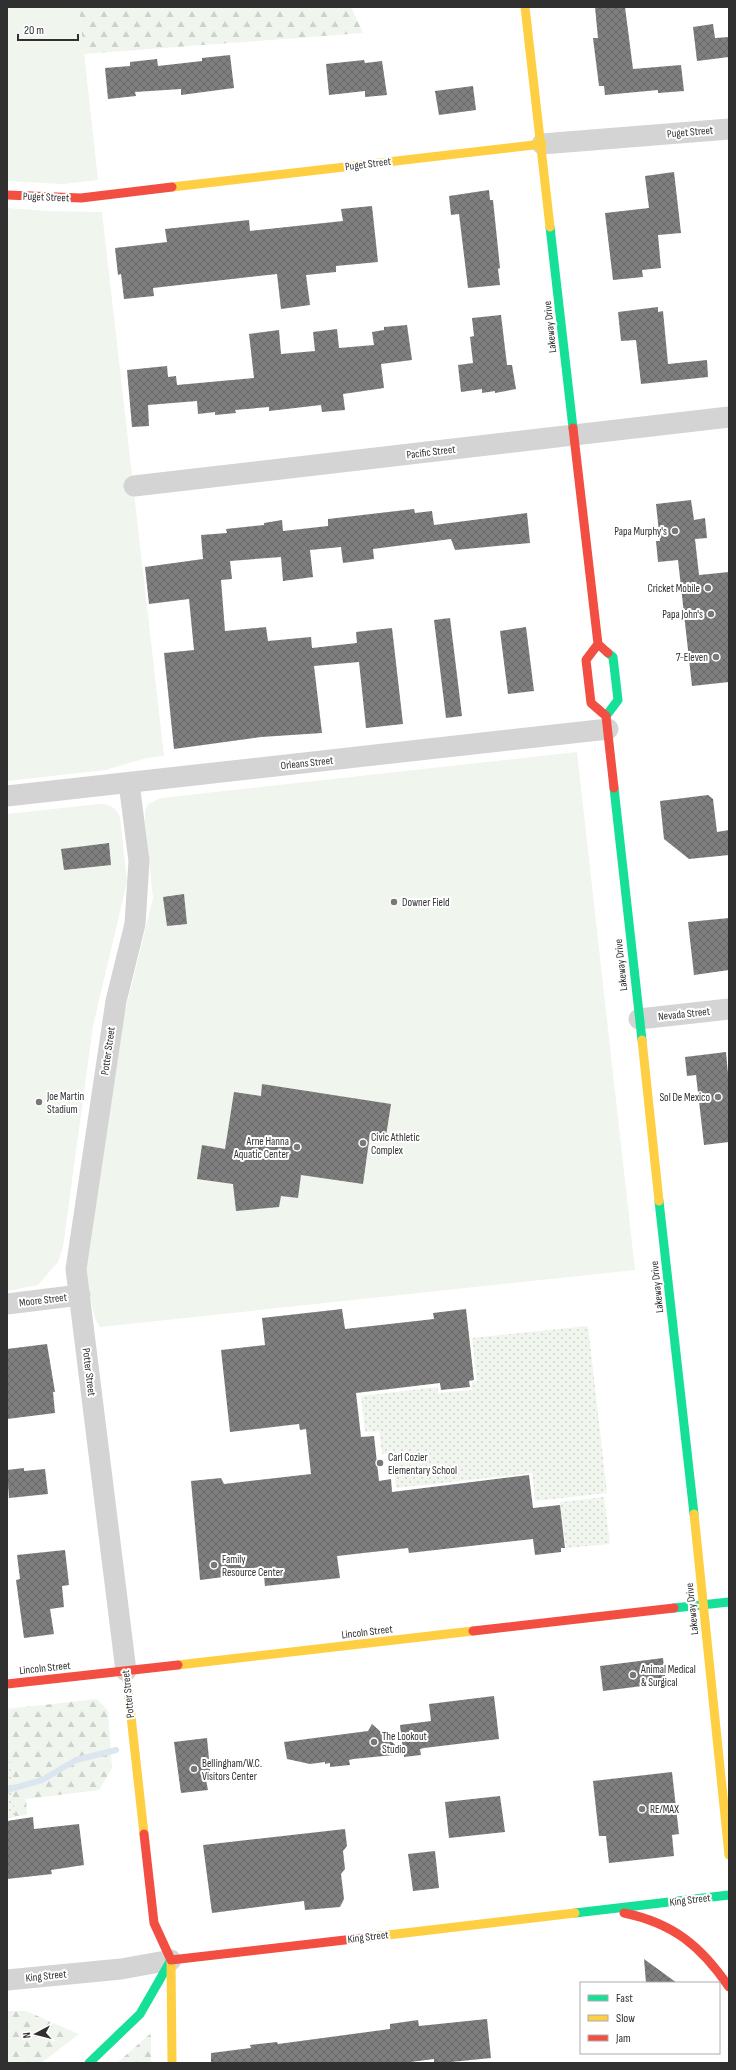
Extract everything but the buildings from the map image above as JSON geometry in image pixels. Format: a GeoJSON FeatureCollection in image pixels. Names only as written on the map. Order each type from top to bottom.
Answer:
{"type":"FeatureCollection","features":[{"type":"Feature","properties":{"kind":"main road","name":"Lakeway Drive"},"geometry":{"type":"LineString","coordinates":[[525,7],[542,144],[598,644]]}},
{"type":"Feature","properties":{"kind":"main road","name":"Puget Street"},"geometry":{"type":"LineString","coordinates":[[7,195],[81,198],[542,144]]}},
{"type":"Feature","properties":{"kind":"main road"},"geometry":{"type":"LineString","coordinates":[[598,644],[613,657],[618,700],[607,722],[591,703],[586,660],[598,644]]}},
{"type":"Feature","properties":{"kind":"main road","name":"Lakeway Drive"},"geometry":{"type":"LineString","coordinates":[[607,722],[704,1605],[729,1855]]}},
{"type":"Feature","properties":{"kind":"main road","name":"Lincoln Street"},"geometry":{"type":"LineString","coordinates":[[7,1684],[729,1602]]}},
{"type":"Feature","properties":{"kind":"main road","name":"Potter Street"},"geometry":{"type":"LineString","coordinates":[[126,1671],[154,1924],[171,1960]]}},
{"type":"Feature","properties":{"kind":"main road","name":"King Street"},"geometry":{"type":"LineString","coordinates":[[171,1960],[729,1895]]}},
{"type":"Feature","properties":{"kind":"main road"},"geometry":{"type":"LineString","coordinates":[[601,1910],[631,1914],[659,1921],[674,1930],[705,1955],[717,1968],[729,1987]]}},
{"type":"Feature","properties":{"kind":"main road"},"geometry":{"type":"LineString","coordinates":[[89,2063],[140,2014],[171,1960]]}},
{"type":"Feature","properties":{"kind":"main road"},"geometry":{"type":"LineString","coordinates":[[171,1960],[172,2063]]}},
{"type":"Feature","properties":{"kind":"street","name":"Puget Street"},"geometry":{"type":"LineString","coordinates":[[542,144],[729,129]]}},
{"type":"Feature","properties":{"kind":"street","name":"Pacific Street"},"geometry":{"type":"LineString","coordinates":[[134,486],[729,417]]}},
{"type":"Feature","properties":{"kind":"street","name":"Orleans Street"},"geometry":{"type":"LineString","coordinates":[[7,796],[129,783],[607,722]]}},
{"type":"Feature","properties":{"kind":"street","name":"Potter Street"},"geometry":{"type":"LineString","coordinates":[[126,1671],[76,1269],[116,1001],[135,924],[139,861],[129,783]]}},
{"type":"Feature","properties":{"kind":"street","name":"Nevada Street"},"geometry":{"type":"LineString","coordinates":[[639,1019],[729,1009]]}},
{"type":"Feature","properties":{"kind":"street","name":"Moore Street"},"geometry":{"type":"LineString","coordinates":[[7,1304],[80,1295]]}},
{"type":"Feature","properties":{"kind":"street","name":"King Street"},"geometry":{"type":"LineString","coordinates":[[7,1980],[121,1969],[171,1960]]}},
{"type":"Feature","properties":{"kind":"green space"},"geometry":{"type":"Polygon","coordinates":[[[7,7],[79,7],[98,180],[63,184],[7,181],[7,7]]]}},
{"type":"Feature","properties":{"kind":"green space"},"geometry":{"type":"Polygon","coordinates":[[[79,7],[351,7],[363,33],[84,54],[79,7]]]}},
{"type":"Feature","properties":{"kind":"green space"},"geometry":{"type":"Polygon","coordinates":[[[7,208],[47,211],[102,212],[164,756],[147,758],[105,770],[7,781],[7,208]]]}},
{"type":"Feature","properties":{"kind":"green space","name":"Civic Athletic Complex"},"geometry":{"type":"Polygon","coordinates":[[[577,752],[635,1270],[100,1327],[95,1318],[85,1275],[124,1016],[153,898],[145,820],[145,812],[148,804],[161,798],[577,752]]]}},
{"type":"Feature","properties":{"kind":"green space"},"geometry":{"type":"Polygon","coordinates":[[[106,804],[112,807],[120,817],[127,882],[93,1026],[63,1247],[58,1262],[38,1285],[7,1291],[7,814],[106,804]]]}},
{"type":"Feature","properties":{"kind":"green space"},"geometry":{"type":"Polygon","coordinates":[[[588,1326],[607,1493],[535,1501],[532,1473],[396,1488],[392,1453],[382,1454],[379,1431],[365,1432],[361,1396],[438,1387],[438,1393],[472,1390],[472,1382],[477,1381],[472,1338],[588,1326]]]}},
{"type":"Feature","properties":{"kind":"green space"},"geometry":{"type":"Polygon","coordinates":[[[604,1497],[610,1544],[566,1548],[560,1502],[604,1497]]]}},
{"type":"Feature","properties":{"kind":"green space"},"geometry":{"type":"Polygon","coordinates":[[[97,1699],[108,1711],[112,1768],[99,1790],[26,1799],[27,1815],[7,1817],[7,1709],[97,1699]]]}},
{"type":"Feature","properties":{"kind":"green space"},"geometry":{"type":"Polygon","coordinates":[[[7,1733],[15,1817],[7,1818],[7,1733]]]}},
{"type":"Feature","properties":{"kind":"green space"},"geometry":{"type":"Polygon","coordinates":[[[7,2011],[26,2011],[79,2034],[41,2063],[7,2063],[7,2011]]]}},
{"type":"Feature","properties":{"kind":"green space"},"geometry":{"type":"Polygon","coordinates":[[[151,2033],[151,2063],[117,2063],[151,2033]]]}},
{"type":"Feature","properties":{"kind":"waterway"},"geometry":{"type":"LineString","coordinates":[[7,1790],[42,1780],[76,1760],[116,1750]]}},
{"type":"Feature","properties":{"kind":"traffic: fast"},"geometry":{"type":"LineString","coordinates":[[550,227],[573,428]]}},
{"type":"Feature","properties":{"kind":"traffic: fast"},"geometry":{"type":"LineString","coordinates":[[606,716],[618,700],[613,657],[608,653]]}},
{"type":"Feature","properties":{"kind":"traffic: fast"},"geometry":{"type":"LineString","coordinates":[[614,788],[642,1040]]}},
{"type":"Feature","properties":{"kind":"traffic: fast"},"geometry":{"type":"LineString","coordinates":[[659,1201],[694,1514]]}},
{"type":"Feature","properties":{"kind":"traffic: fast"},"geometry":{"type":"LineString","coordinates":[[674,1608],[729,1602]]}},
{"type":"Feature","properties":{"kind":"traffic: fast"},"geometry":{"type":"LineString","coordinates":[[575,1913],[729,1895]]}},
{"type":"Feature","properties":{"kind":"traffic: fast"},"geometry":{"type":"LineString","coordinates":[[89,2063],[140,2014],[171,1960]]}},
{"type":"Feature","properties":{"kind":"traffic: slow"},"geometry":{"type":"LineString","coordinates":[[525,7],[550,227]]}},
{"type":"Feature","properties":{"kind":"traffic: slow"},"geometry":{"type":"LineString","coordinates":[[172,187],[542,144]]}},
{"type":"Feature","properties":{"kind":"traffic: slow"},"geometry":{"type":"LineString","coordinates":[[642,1040],[659,1201]]}},
{"type":"Feature","properties":{"kind":"traffic: slow"},"geometry":{"type":"LineString","coordinates":[[694,1514],[729,1855]]}},
{"type":"Feature","properties":{"kind":"traffic: slow"},"geometry":{"type":"LineString","coordinates":[[178,1665],[473,1631]]}},
{"type":"Feature","properties":{"kind":"traffic: slow"},"geometry":{"type":"LineString","coordinates":[[126,1671],[144,1834]]}},
{"type":"Feature","properties":{"kind":"traffic: slow"},"geometry":{"type":"LineString","coordinates":[[371,1937],[575,1913]]}},
{"type":"Feature","properties":{"kind":"traffic: slow"},"geometry":{"type":"LineString","coordinates":[[171,1960],[172,2063]]}},
{"type":"Feature","properties":{"kind":"traffic: jam"},"geometry":{"type":"LineString","coordinates":[[7,195],[81,198],[172,187]]}},
{"type":"Feature","properties":{"kind":"traffic: jam"},"geometry":{"type":"LineString","coordinates":[[573,428],[598,644],[608,653]]}},
{"type":"Feature","properties":{"kind":"traffic: jam"},"geometry":{"type":"LineString","coordinates":[[598,644],[586,660],[591,703],[606,716],[614,788]]}},
{"type":"Feature","properties":{"kind":"traffic: jam"},"geometry":{"type":"LineString","coordinates":[[473,1631],[674,1608]]}},
{"type":"Feature","properties":{"kind":"traffic: jam"},"geometry":{"type":"LineString","coordinates":[[7,1684],[178,1665]]}},
{"type":"Feature","properties":{"kind":"traffic: jam"},"geometry":{"type":"LineString","coordinates":[[144,1834],[154,1923],[171,1960],[371,1937]]}},
{"type":"Feature","properties":{"kind":"traffic: jam"},"geometry":{"type":"LineString","coordinates":[[624,1913],[657,1923],[684,1938],[708,1960],[729,1987]]}},
{"type":"Feature","properties":{"kind":"place","name":"Papa Murphy's"},"geometry":{"type":"Point","coordinates":[675,531]}},
{"type":"Feature","properties":{"kind":"place","name":"Cricket Mobile"},"geometry":{"type":"Point","coordinates":[708,588]}},
{"type":"Feature","properties":{"kind":"place","name":"Papa John's"},"geometry":{"type":"Point","coordinates":[711,614]}},
{"type":"Feature","properties":{"kind":"place","name":"7-Eleven"},"geometry":{"type":"Point","coordinates":[716,657]}},
{"type":"Feature","properties":{"kind":"place","name":"Downer Field"},"geometry":{"type":"Point","coordinates":[394,902]}},
{"type":"Feature","properties":{"kind":"place","name":"Sol De Mexico"},"geometry":{"type":"Point","coordinates":[718,1097]}},
{"type":"Feature","properties":{"kind":"place","name":"Joe Martin Stadium"},"geometry":{"type":"Point","coordinates":[39,1102]}},
{"type":"Feature","properties":{"kind":"place","name":"Civic Athletic Complex"},"geometry":{"type":"Point","coordinates":[363,1143]}},
{"type":"Feature","properties":{"kind":"place","name":"Arne Hanna Aquatic Center"},"geometry":{"type":"Point","coordinates":[297,1147]}},
{"type":"Feature","properties":{"kind":"place","name":"Carl Cozier Elementary School"},"geometry":{"type":"Point","coordinates":[380,1463]}},
{"type":"Feature","properties":{"kind":"place","name":"Family Resource Center"},"geometry":{"type":"Point","coordinates":[214,1565]}},
{"type":"Feature","properties":{"kind":"place","name":"Animal Medical & Surgical"},"geometry":{"type":"Point","coordinates":[633,1675]}},
{"type":"Feature","properties":{"kind":"place","name":"The Lookout Studio"},"geometry":{"type":"Point","coordinates":[374,1742]}},
{"type":"Feature","properties":{"kind":"place","name":"Bellingham/W.C. Visitors Center"},"geometry":{"type":"Point","coordinates":[194,1769]}},
{"type":"Feature","properties":{"kind":"place","name":"RE/MAX"},"geometry":{"type":"Point","coordinates":[642,1809]}}]}
